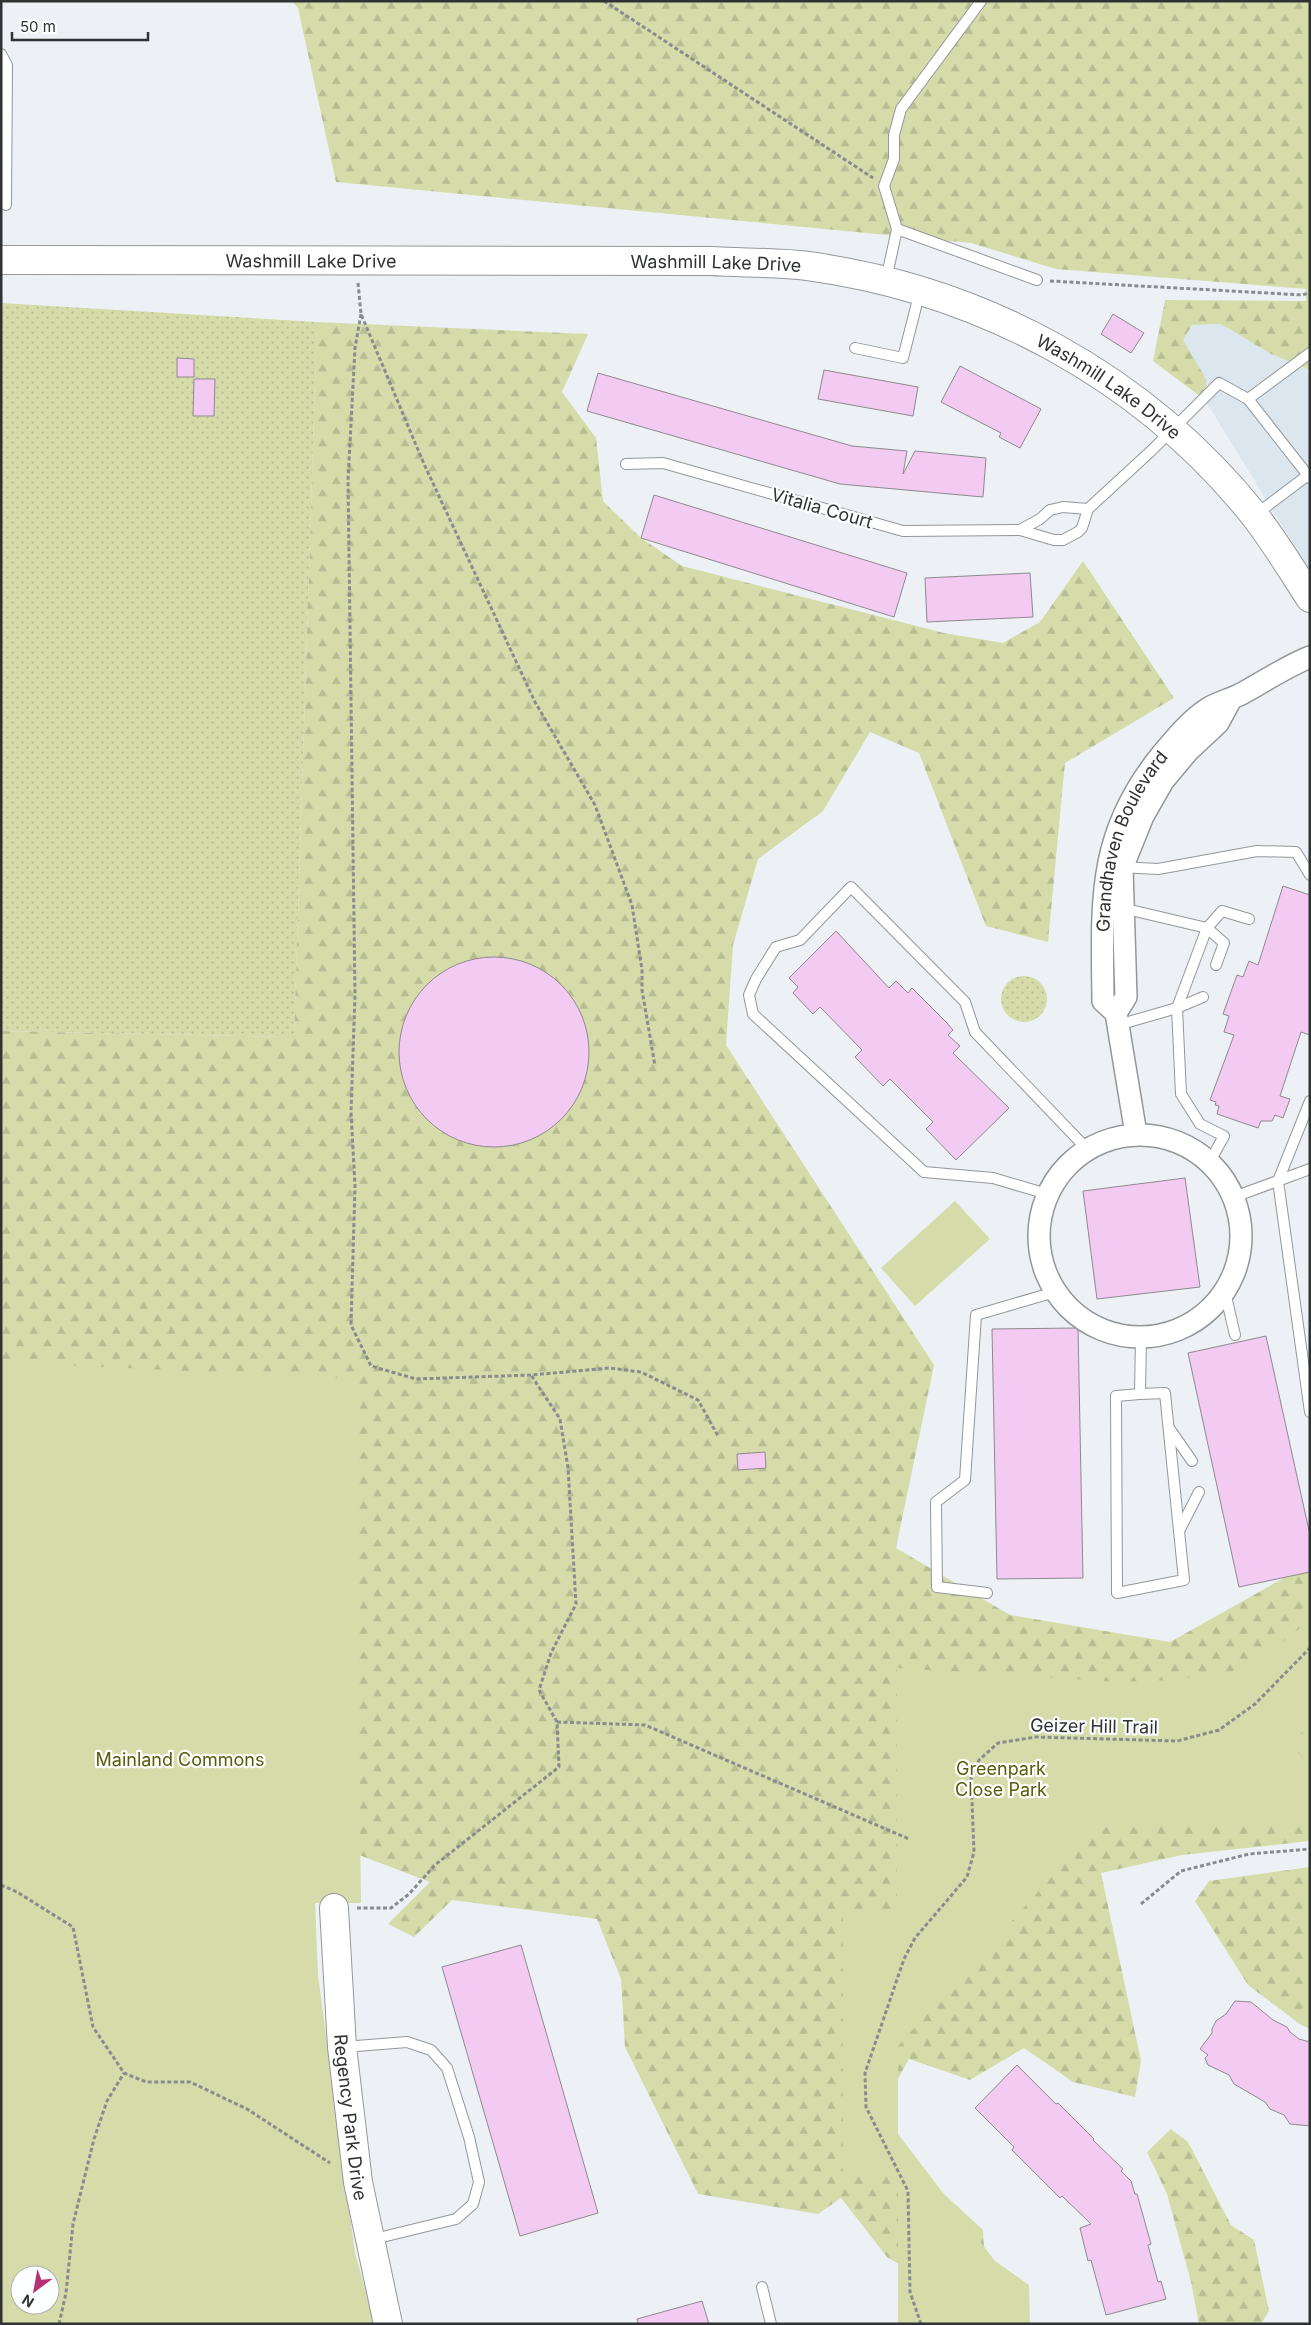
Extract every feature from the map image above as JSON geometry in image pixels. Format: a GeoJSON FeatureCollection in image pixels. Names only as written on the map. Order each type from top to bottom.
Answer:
{"type":"FeatureCollection","features":[{"type":"Feature","properties":{"kind":"street","name":"Washmill Lake Drive"},"geometry":{"type":"LineString","coordinates":[[1,260],[710,261],[807,266],[885,280],[920,290],[995,317],[1050,344],[1106,378],[1172,430],[1216,472],[1254,516],[1286,559],[1310,598]]}},
{"type":"Feature","properties":{"kind":"street","name":"Grandhaven Boulevard"},"geometry":{"type":"LineString","coordinates":[[1136,1134],[1117,1019],[1103,1001],[1102,913],[1114,867],[1163,781],[1188,751],[1218,724],[1230,701],[1310,657]]}},
{"type":"Feature","properties":{"kind":"street","name":"Grandhaven Boulevard"},"geometry":{"type":"LineString","coordinates":[[1114,867],[1122,908],[1126,997],[1117,1019]]}},
{"type":"Feature","properties":{"kind":"street"},"geometry":{"type":"LineString","coordinates":[[1136,1134],[1160,1137],[1191,1148],[1209,1163],[1216,1169],[1234,1198],[1242,1230],[1238,1262],[1225,1292],[1202,1316],[1181,1328],[1173,1332],[1141,1338],[1108,1333],[1079,1318],[1055,1292],[1041,1261],[1038,1227],[1047,1194],[1067,1165],[1094,1145],[1136,1134]]}},
{"type":"Feature","properties":{"kind":"street","name":"Regency Park Drive"},"geometry":{"type":"LineString","coordinates":[[334,1908],[342,2047],[358,2182],[388,2324]]}},
{"type":"Feature","properties":{"kind":"lane"},"geometry":{"type":"LineString","coordinates":[[885,280],[897,229],[884,186],[894,160],[894,135],[901,109],[981,1]]}},
{"type":"Feature","properties":{"kind":"lane"},"geometry":{"type":"LineString","coordinates":[[1,54],[7,65],[6,205]]}},
{"type":"Feature","properties":{"kind":"lane"},"geometry":{"type":"LineString","coordinates":[[897,229],[1037,280]]}},
{"type":"Feature","properties":{"kind":"lane"},"geometry":{"type":"LineString","coordinates":[[855,348],[903,358],[920,290]]}},
{"type":"Feature","properties":{"kind":"lane"},"geometry":{"type":"LineString","coordinates":[[1254,516],[1309,476],[1248,399],[1310,353]]}},
{"type":"Feature","properties":{"kind":"lane","name":"Vitalia Court"},"geometry":{"type":"LineString","coordinates":[[626,464],[663,463],[903,532],[1020,530],[1054,540],[1067,540],[1082,528],[1088,509],[1219,383],[1248,399]]}},
{"type":"Feature","properties":{"kind":"lane","name":"Vitalia Court"},"geometry":{"type":"LineString","coordinates":[[1020,530],[1040,519],[1050,510],[1063,507],[1088,509]]}},
{"type":"Feature","properties":{"kind":"lane"},"geometry":{"type":"LineString","coordinates":[[1114,867],[1158,869],[1258,851],[1296,852],[1310,875]]}},
{"type":"Feature","properties":{"kind":"lane"},"geometry":{"type":"LineString","coordinates":[[1047,1194],[993,1178],[924,1172],[753,1014],[749,995],[756,979],[776,947],[800,940],[852,887],[965,1002],[975,1032],[1088,1150]]}},
{"type":"Feature","properties":{"kind":"lane"},"geometry":{"type":"LineString","coordinates":[[1122,908],[1207,928],[1224,943],[1216,965]]}},
{"type":"Feature","properties":{"kind":"lane"},"geometry":{"type":"LineString","coordinates":[[1209,1163],[1224,1136],[1200,1124],[1181,1094],[1178,1008],[1207,928],[1222,911],[1249,919]]}},
{"type":"Feature","properties":{"kind":"lane"},"geometry":{"type":"LineString","coordinates":[[1117,1019],[1178,1008],[1203,996]]}},
{"type":"Feature","properties":{"kind":"lane"},"geometry":{"type":"LineString","coordinates":[[1310,1101],[1278,1181],[1310,1412]]}},
{"type":"Feature","properties":{"kind":"lane"},"geometry":{"type":"LineString","coordinates":[[1234,1198],[1310,1169]]}},
{"type":"Feature","properties":{"kind":"lane"},"geometry":{"type":"LineString","coordinates":[[986,1593],[937,1587],[936,1502],[965,1480],[976,1315],[1055,1292]]}},
{"type":"Feature","properties":{"kind":"lane"},"geometry":{"type":"LineString","coordinates":[[1225,1292],[1235,1335]]}},
{"type":"Feature","properties":{"kind":"lane"},"geometry":{"type":"LineString","coordinates":[[1140,1394],[1141,1338]]}},
{"type":"Feature","properties":{"kind":"lane"},"geometry":{"type":"LineString","coordinates":[[1165,1393],[1169,1427],[1184,1580],[1117,1593],[1116,1396],[1165,1393]]}},
{"type":"Feature","properties":{"kind":"lane"},"geometry":{"type":"LineString","coordinates":[[1169,1427],[1192,1461]]}},
{"type":"Feature","properties":{"kind":"lane"},"geometry":{"type":"LineString","coordinates":[[1179,1531],[1199,1492]]}},
{"type":"Feature","properties":{"kind":"lane"},"geometry":{"type":"LineString","coordinates":[[342,2047],[407,2042],[431,2050],[447,2068],[469,2137],[480,2182],[473,2204],[456,2219],[369,2240]]}},
{"type":"Feature","properties":{"kind":"lane"},"geometry":{"type":"LineString","coordinates":[[762,2287],[771,2324]]}},
{"type":"Feature","properties":{"kind":"path"},"geometry":{"type":"LineString","coordinates":[[604,1],[884,186]]}},
{"type":"Feature","properties":{"kind":"path"},"geometry":{"type":"LineString","coordinates":[[355,259],[361,314],[355,348],[348,480],[355,995],[351,1112],[356,1186],[351,1325],[371,1366],[416,1379],[531,1375],[610,1368],[641,1372],[698,1400],[718,1436]]}},
{"type":"Feature","properties":{"kind":"path"},"geometry":{"type":"LineString","coordinates":[[1037,280],[1303,295],[1310,292]]}},
{"type":"Feature","properties":{"kind":"path"},"geometry":{"type":"LineString","coordinates":[[361,314],[424,464],[535,702],[594,805],[632,905],[642,970],[642,990],[655,1066]]}},
{"type":"Feature","properties":{"kind":"path"},"geometry":{"type":"LineString","coordinates":[[334,1908],[391,1908],[408,1894],[435,1864],[559,1767],[556,1722],[539,1690],[550,1653],[576,1604],[568,1468],[560,1420],[531,1375]]}},
{"type":"Feature","properties":{"kind":"path","name":"Geizer Hill Trail"},"geometry":{"type":"LineString","coordinates":[[920,2324],[910,2292],[908,2191],[866,2107],[865,2073],[904,1959],[911,1945],[967,1877],[974,1852],[971,1777],[979,1760],[998,1743],[1036,1737],[1177,1741],[1219,1730],[1255,1704],[1310,1648]]}},
{"type":"Feature","properties":{"kind":"path"},"geometry":{"type":"LineString","coordinates":[[556,1722],[645,1725],[909,1839]]}},
{"type":"Feature","properties":{"kind":"path"},"geometry":{"type":"LineString","coordinates":[[1141,1904],[1181,1871],[1249,1854],[1310,1849]]}},
{"type":"Feature","properties":{"kind":"path"},"geometry":{"type":"LineString","coordinates":[[1,1885],[17,1892],[73,1927],[93,2027],[124,2073],[146,2082],[190,2082],[247,2109],[330,2163]]}},
{"type":"Feature","properties":{"kind":"path"},"geometry":{"type":"LineString","coordinates":[[59,2324],[66,2293],[74,2224],[94,2139],[107,2101],[124,2073]]}},
{"type":"Feature","properties":{"kind":"shaded area"},"geometry":{"type":"Polygon","coordinates":[[[1221,324],[1271,354],[1310,370],[1310,571],[1205,400],[1183,340],[1192,325],[1221,324]]]}},
{"type":"Feature","properties":{"kind":"green space"},"geometry":{"type":"Polygon","coordinates":[[[292,1],[1310,1],[1310,370],[1271,354],[1221,324],[1192,325],[1183,340],[1206,379],[1205,400],[1153,361],[1165,300],[1306,301],[1306,289],[1056,269],[971,243],[336,182],[298,8],[292,1]]]}},
{"type":"Feature","properties":{"kind":"green space"},"geometry":{"type":"Polygon","coordinates":[[[1,303],[317,322],[294,1037],[1,1031],[1,303]]]}},
{"type":"Feature","properties":{"kind":"green space"},"geometry":{"type":"Polygon","coordinates":[[[317,322],[588,334],[562,392],[596,438],[603,501],[641,538],[682,566],[944,633],[1003,643],[1040,622],[1083,561],[1174,698],[1065,763],[1048,942],[986,926],[919,753],[870,732],[823,811],[758,859],[733,945],[726,1045],[934,1365],[896,1548],[1010,1615],[1170,1642],[1282,1579],[1310,1556],[1310,1841],[1182,1855],[1101,1873],[1141,2061],[1135,2097],[1073,2082],[1024,2048],[970,2080],[909,2059],[877,2117],[931,2182],[983,2230],[985,2264],[925,2280],[887,2257],[841,2198],[818,2214],[698,2194],[625,2047],[621,1979],[597,1919],[452,1900],[414,1937],[388,1924],[430,1882],[325,1842],[1,2052],[1,1031],[294,1037],[317,322]]]}},
{"type":"Feature","properties":{"kind":"green space"},"geometry":{"type":"Polygon","coordinates":[[[1019,976],[1029,976],[1043,986],[1047,999],[1043,1012],[1037,1018],[1029,1022],[1019,1022],[1005,1012],[1001,1004],[1001,994],[1011,980],[1019,976]]]}},
{"type":"Feature","properties":{"kind":"green space"},"geometry":{"type":"Polygon","coordinates":[[[955,1201],[990,1239],[915,1306],[881,1268],[955,1201]]]}},
{"type":"Feature","properties":{"kind":"green space","name":"Mainland Commons"},"geometry":{"type":"Polygon","coordinates":[[[1,1362],[354,1379],[361,1903],[315,1903],[318,1975],[355,2253],[375,2324],[1,2324],[1,1362]]]}},
{"type":"Feature","properties":{"kind":"green space","name":"Greenpark Close Park"},"geometry":{"type":"Polygon","coordinates":[[[1310,1620],[1310,1726],[1290,1742],[1310,1767],[1310,1824],[1097,1827],[898,2046],[898,2134],[995,2261],[1029,2285],[1030,2324],[898,2324],[898,2175],[843,2175],[843,1909],[897,1909],[897,1668],[1117,1682],[1171,1680],[1226,1673],[1256,1664],[1310,1620]]]}},
{"type":"Feature","properties":{"kind":"green space"},"geometry":{"type":"Polygon","coordinates":[[[1310,1867],[1310,2029],[1301,2025],[1248,1985],[1195,1901],[1209,1881],[1310,1867]]]}},
{"type":"Feature","properties":{"kind":"green space"},"geometry":{"type":"Polygon","coordinates":[[[1171,2129],[1188,2142],[1231,2225],[1254,2240],[1269,2311],[1261,2324],[1199,2324],[1191,2282],[1167,2194],[1147,2152],[1171,2129]]]}},
{"type":"Feature","properties":{"kind":"building"},"geometry":{"type":"Polygon","coordinates":[[[1113,314],[1144,333],[1131,353],[1101,334],[1113,314]]]}},
{"type":"Feature","properties":{"kind":"building"},"geometry":{"type":"Polygon","coordinates":[[[177,358],[194,359],[194,377],[177,377],[177,358]]]}},
{"type":"Feature","properties":{"kind":"building"},"geometry":{"type":"Polygon","coordinates":[[[960,366],[1041,409],[1020,448],[999,437],[1001,433],[941,402],[960,366]]]}},
{"type":"Feature","properties":{"kind":"building"},"geometry":{"type":"Polygon","coordinates":[[[824,370],[918,387],[913,416],[818,399],[824,370]]]}},
{"type":"Feature","properties":{"kind":"building"},"geometry":{"type":"Polygon","coordinates":[[[598,373],[852,446],[907,451],[903,474],[915,451],[986,458],[983,497],[840,484],[587,411],[598,373]]]}},
{"type":"Feature","properties":{"kind":"building"},"geometry":{"type":"Polygon","coordinates":[[[194,379],[215,379],[214,416],[193,416],[194,379]]]}},
{"type":"Feature","properties":{"kind":"building"},"geometry":{"type":"Polygon","coordinates":[[[654,495],[907,573],[894,617],[641,538],[654,495]]]}},
{"type":"Feature","properties":{"kind":"building"},"geometry":{"type":"Polygon","coordinates":[[[1030,573],[1033,617],[927,622],[925,578],[1030,573]]]}},
{"type":"Feature","properties":{"kind":"building"},"geometry":{"type":"Polygon","coordinates":[[[1283,886],[1310,895],[1310,1035],[1301,1032],[1280,1096],[1290,1099],[1283,1118],[1275,1115],[1272,1121],[1261,1121],[1258,1128],[1217,1114],[1219,1106],[1215,1105],[1216,1102],[1210,1100],[1234,1035],[1224,1032],[1229,1016],[1223,1014],[1237,975],[1243,977],[1249,961],[1258,965],[1283,886]]]}},
{"type":"Feature","properties":{"kind":"building"},"geometry":{"type":"Polygon","coordinates":[[[836,931],[889,988],[896,981],[908,993],[912,988],[947,1023],[953,1030],[948,1035],[960,1046],[953,1053],[1009,1108],[956,1160],[926,1129],[933,1122],[890,1079],[883,1086],[855,1057],[862,1050],[820,1007],[813,1014],[793,993],[798,987],[789,978],[836,931]]]}},
{"type":"Feature","properties":{"kind":"building"},"geometry":{"type":"Polygon","coordinates":[[[494,957],[521,961],[539,968],[561,985],[578,1007],[585,1025],[589,1052],[585,1079],[578,1097],[561,1119],[539,1136],[521,1143],[494,1147],[467,1143],[449,1136],[427,1119],[410,1097],[403,1079],[399,1052],[403,1025],[410,1007],[427,985],[449,968],[467,961],[494,957]]]}},
{"type":"Feature","properties":{"kind":"building"},"geometry":{"type":"Polygon","coordinates":[[[1185,1178],[1200,1287],[1097,1299],[1083,1191],[1185,1178]]]}},
{"type":"Feature","properties":{"kind":"building"},"geometry":{"type":"Polygon","coordinates":[[[1078,1328],[1083,1578],[997,1579],[992,1329],[1078,1328]]]}},
{"type":"Feature","properties":{"kind":"building"},"geometry":{"type":"Polygon","coordinates":[[[1266,1336],[1310,1535],[1310,1572],[1239,1587],[1188,1353],[1266,1336]]]}},
{"type":"Feature","properties":{"kind":"building"},"geometry":{"type":"Polygon","coordinates":[[[765,1452],[766,1468],[738,1470],[737,1454],[765,1452]]]}},
{"type":"Feature","properties":{"kind":"building"},"geometry":{"type":"Polygon","coordinates":[[[521,1945],[598,2213],[520,2236],[442,1967],[521,1945]]]}},
{"type":"Feature","properties":{"kind":"building"},"geometry":{"type":"Polygon","coordinates":[[[1235,2001],[1251,2002],[1273,2020],[1287,2027],[1299,2039],[1310,2042],[1310,2126],[1290,2124],[1284,2115],[1270,2109],[1265,2102],[1234,2084],[1229,2075],[1208,2065],[1205,2058],[1208,2055],[1200,2049],[1212,2033],[1216,2021],[1226,2014],[1235,2001]]]}},
{"type":"Feature","properties":{"kind":"building"},"geometry":{"type":"Polygon","coordinates":[[[1017,2065],[1094,2139],[1123,2169],[1121,2171],[1131,2181],[1135,2194],[1137,2194],[1151,2244],[1148,2245],[1158,2282],[1161,2281],[1166,2299],[1106,2315],[1091,2260],[1088,2261],[1080,2228],[1091,2224],[1062,2196],[1060,2198],[1012,2150],[1014,2147],[975,2108],[1017,2065]]]}},
{"type":"Feature","properties":{"kind":"building"},"geometry":{"type":"Polygon","coordinates":[[[702,2301],[709,2324],[638,2324],[637,2319],[702,2301]]]}}]}
